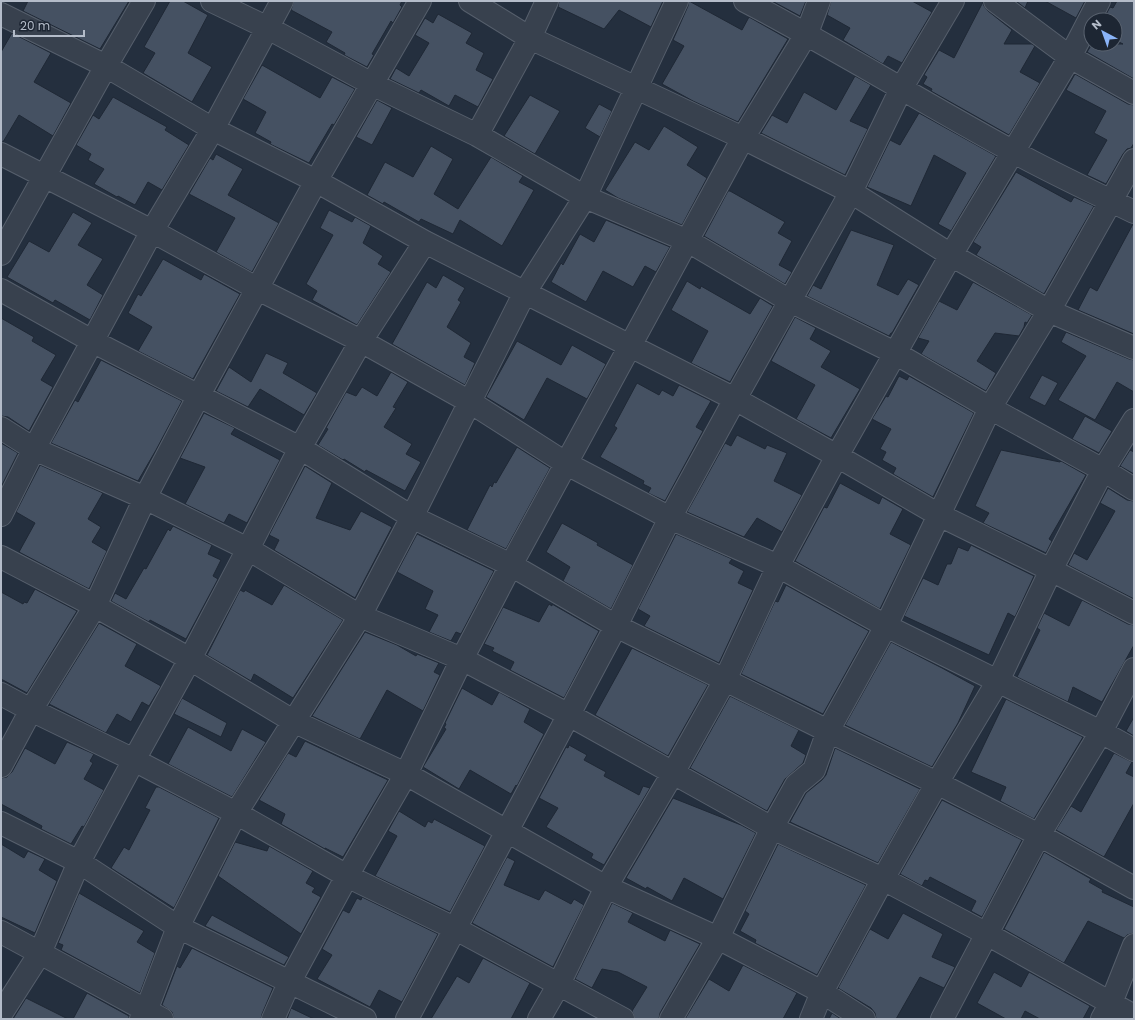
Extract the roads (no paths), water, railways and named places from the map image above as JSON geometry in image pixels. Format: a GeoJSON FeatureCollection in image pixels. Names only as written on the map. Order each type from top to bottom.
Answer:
{"type":"FeatureCollection","features":[{"type":"Feature","properties":{"kind":"street"},"geometry":{"type":"LineString","coordinates":[[7,1],[1,13],[106,66],[212,129],[316,181],[425,242],[735,399],[939,515],[1134,613]]}},
{"type":"Feature","properties":{"kind":"street"},"geometry":{"type":"LineString","coordinates":[[1,254],[144,1]]}},
{"type":"Feature","properties":{"kind":"street"},"geometry":{"type":"LineString","coordinates":[[212,1],[268,28],[372,84],[477,135],[585,197],[688,240],[790,301],[895,353],[1134,489]]}},
{"type":"Feature","properties":{"kind":"street"},"geometry":{"type":"LineString","coordinates":[[1,515],[34,449],[152,231],[212,129],[282,1]]}},
{"type":"Feature","properties":{"kind":"street"},"geometry":{"type":"LineString","coordinates":[[1,766],[31,710],[95,606],[144,498],[199,395],[316,181],[420,1]]}},
{"type":"Feature","properties":{"kind":"street"},"geometry":{"type":"LineString","coordinates":[[470,1],[530,38],[744,138],[851,192],[951,255],[1049,311],[1134,348]]}},
{"type":"Feature","properties":{"kind":"street"},"geometry":{"type":"LineString","coordinates":[[477,135],[530,38],[547,1]]}},
{"type":"Feature","properties":{"kind":"street"},"geometry":{"type":"LineString","coordinates":[[1,932],[150,1016],[178,927],[236,813],[360,616],[412,517],[525,292],[585,197],[677,1]]}},
{"type":"Feature","properties":{"kind":"street"},"geometry":{"type":"LineString","coordinates":[[745,1],[807,33],[901,89],[1014,152],[1134,212]]}},
{"type":"Feature","properties":{"kind":"street"},"geometry":{"type":"LineString","coordinates":[[273,1019],[289,983],[347,876],[406,774],[510,565],[567,464],[744,138],[807,33],[820,1]]}},
{"type":"Feature","properties":{"kind":"street"},"geometry":{"type":"LineString","coordinates":[[407,1019],[616,626],[670,518],[851,192],[901,89],[953,1]]}},
{"type":"Feature","properties":{"kind":"street"},"geometry":{"type":"LineString","coordinates":[[995,1],[1070,57],[1134,93]]}},
{"type":"Feature","properties":{"kind":"street"},"geometry":{"type":"LineString","coordinates":[[539,1019],[559,984],[606,887],[673,773],[725,680],[778,566],[837,456],[951,255],[1070,57],[1099,1]]}},
{"type":"Feature","properties":{"kind":"street"},"geometry":{"type":"LineString","coordinates":[[1,154],[152,231],[361,341],[470,402],[567,464],[670,518],[778,566],[886,626],[1101,732],[1134,750]]}},
{"type":"Feature","properties":{"kind":"street"},"geometry":{"type":"LineString","coordinates":[[671,1019],[718,938],[772,828],[796,785],[814,770],[828,731],[886,626],[990,408],[1049,311],[1134,160]]}},
{"type":"Feature","properties":{"kind":"street"},"geometry":{"type":"LineString","coordinates":[[1,1014],[40,953],[79,862],[190,659],[300,448],[361,341],[425,242]]}},
{"type":"Feature","properties":{"kind":"street"},"geometry":{"type":"LineString","coordinates":[[1,290],[92,341],[300,448],[412,517],[510,565],[616,626],[937,783],[1039,835],[1134,888]]}},
{"type":"Feature","properties":{"kind":"street"},"geometry":{"type":"LineString","coordinates":[[811,1019],[822,992],[937,783],[998,681],[1051,570],[1103,470],[1134,420]]}},
{"type":"Feature","properties":{"kind":"street"},"geometry":{"type":"LineString","coordinates":[[1,428],[34,449],[144,498],[248,549],[360,616],[462,659],[569,715],[772,828],[884,879],[987,934],[1106,1011],[1134,1016]]}},
{"type":"Feature","properties":{"kind":"street"},"geometry":{"type":"LineString","coordinates":[[1,557],[95,606],[190,659],[293,721],[406,774],[606,887],[718,938],[822,992],[864,1019]]}},
{"type":"Feature","properties":{"kind":"street"},"geometry":{"type":"LineString","coordinates":[[942,1019],[1039,835],[1101,732],[1134,669]]}},
{"type":"Feature","properties":{"kind":"street"},"geometry":{"type":"LineString","coordinates":[[1,694],[134,760],[236,813],[347,876],[456,928],[623,1019]]}},
{"type":"Feature","properties":{"kind":"street"},"geometry":{"type":"LineString","coordinates":[[1,822],[79,862],[178,927],[364,1019]]}},
{"type":"Feature","properties":{"kind":"street"},"geometry":{"type":"LineString","coordinates":[[1106,1011],[1134,945]]}}]}
